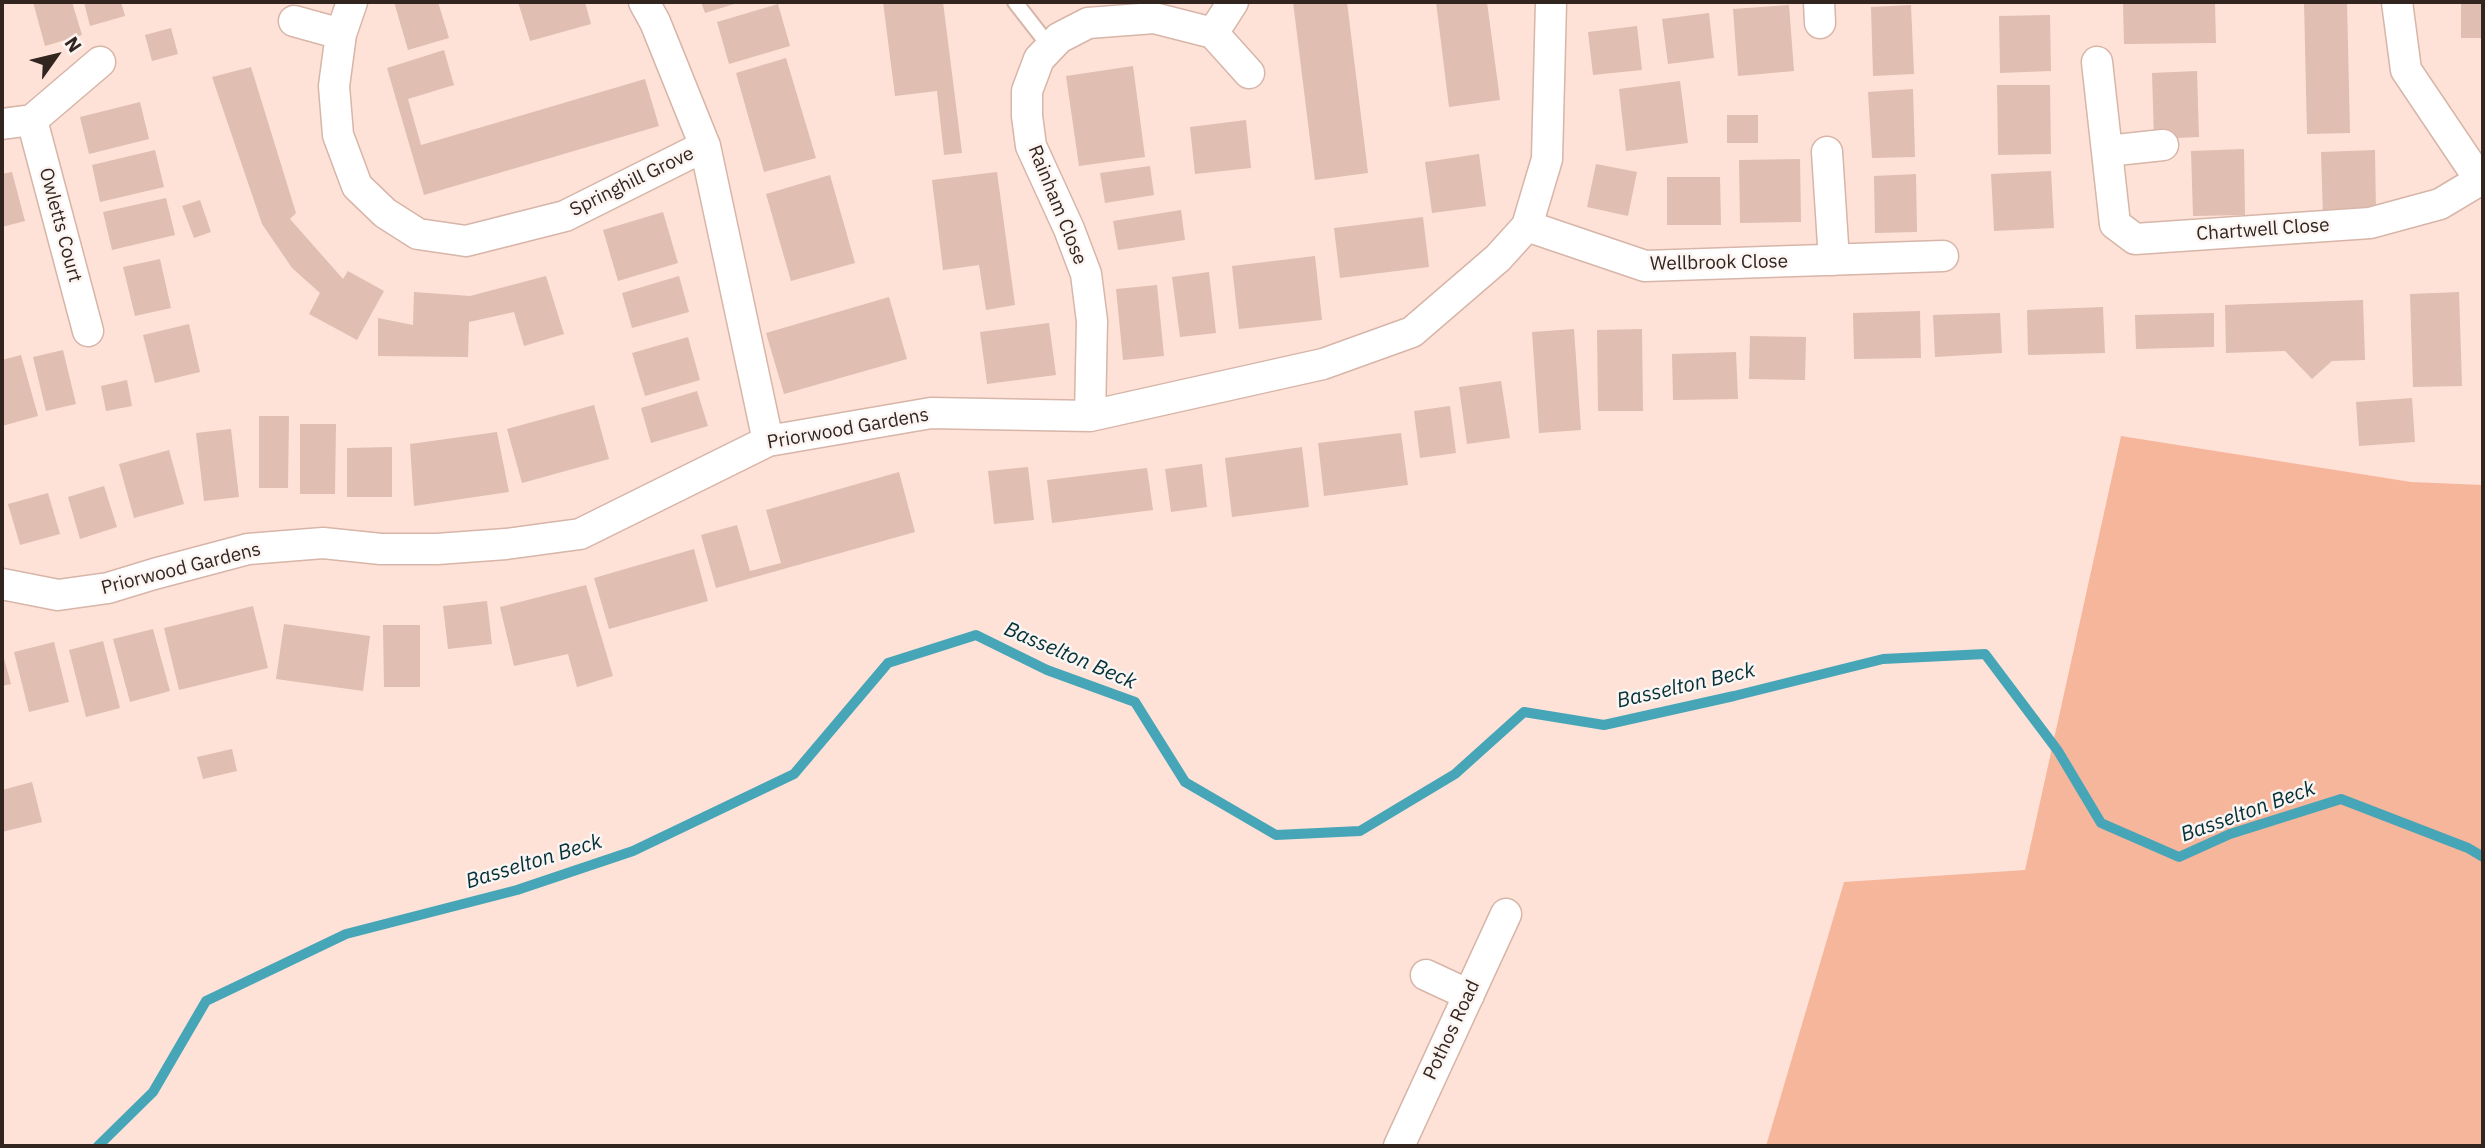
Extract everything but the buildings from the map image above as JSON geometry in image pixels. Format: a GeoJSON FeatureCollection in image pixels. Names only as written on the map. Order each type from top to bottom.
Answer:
{"type":"FeatureCollection","features":[{"type":"Feature","properties":{"kind":"street","name":"Springhill Grove"},"geometry":{"type":"LineString","coordinates":[[352,2],[341,34],[334,86],[338,135],[357,186],[385,213],[418,234],[466,241],[565,216],[705,146]]}},
{"type":"Feature","properties":{"kind":"street","name":"Springhill Grove"},"geometry":{"type":"LineString","coordinates":[[644,2],[655,22],[705,146],[768,441]]}},
{"type":"Feature","properties":{"kind":"street"},"geometry":{"type":"LineString","coordinates":[[1233,2],[1213,33],[1249,73]]}},
{"type":"Feature","properties":{"kind":"street","name":"Priorwood Gardens"},"geometry":{"type":"LineString","coordinates":[[2,584],[58,595],[107,588],[248,549],[323,543],[381,549],[437,549],[506,544],[580,534],[768,441],[931,413],[1090,416],[1323,363],[1412,332],[1498,258],[1527,226],[1547,159],[1551,2]]}},
{"type":"Feature","properties":{"kind":"street"},"geometry":{"type":"LineString","coordinates":[[2397,2],[2406,70],[2481,181]]}},
{"type":"Feature","properties":{"kind":"street","name":"Rainham Close"},"geometry":{"type":"LineString","coordinates":[[1090,416],[1092,321],[1086,274],[1069,229],[1031,146],[1027,91],[1039,59],[1059,38],[1088,23],[1154,18],[1213,33]]}},
{"type":"Feature","properties":{"kind":"street"},"geometry":{"type":"LineString","coordinates":[[294,21],[341,34]]}},
{"type":"Feature","properties":{"kind":"street"},"geometry":{"type":"LineString","coordinates":[[2,124],[32,120],[100,62]]}},
{"type":"Feature","properties":{"kind":"street","name":"Chartwell Close"},"geometry":{"type":"LineString","coordinates":[[2098,62],[2115,224],[2135,239],[2370,223],[2440,204],[2481,181]]}},
{"type":"Feature","properties":{"kind":"street","name":"Owletts Court"},"geometry":{"type":"LineString","coordinates":[[32,120],[88,331]]}},
{"type":"Feature","properties":{"kind":"street"},"geometry":{"type":"LineString","coordinates":[[2106,151],[2162,145]]}},
{"type":"Feature","properties":{"kind":"street"},"geometry":{"type":"LineString","coordinates":[[1827,152],[1834,260]]}},
{"type":"Feature","properties":{"kind":"street","name":"Wellbrook Close"},"geometry":{"type":"LineString","coordinates":[[1527,226],[1645,266],[1943,256]]}},
{"type":"Feature","properties":{"kind":"street","name":"Pothos Road"},"geometry":{"type":"LineString","coordinates":[[1399,1146],[1506,915]]}},
{"type":"Feature","properties":{"kind":"street"},"geometry":{"type":"LineString","coordinates":[[1426,975],[1469,995]]}},
{"type":"Feature","properties":{"kind":"lane"},"geometry":{"type":"LineString","coordinates":[[1015,2],[1050,47]]}},
{"type":"Feature","properties":{"kind":"shaded area"},"geometry":{"type":"Polygon","coordinates":[[[2121,436],[2411,482],[2483,485],[2483,1146],[1766,1146],[1844,882],[2025,870],[2121,436]]]}},
{"type":"Feature","properties":{"kind":"waterway","name":"Basselton Beck"},"geometry":{"type":"LineString","coordinates":[[98,1146],[153,1092],[206,1001],[346,934],[517,890],[633,851],[794,774],[888,663],[976,635],[1047,670],[1135,702],[1185,782],[1276,835],[1360,831],[1455,774],[1524,712],[1604,725],[1883,659],[1985,654],[2058,751],[2101,823],[2179,857],[2230,834],[2341,799],[2468,848],[2483,857]]}}]}
